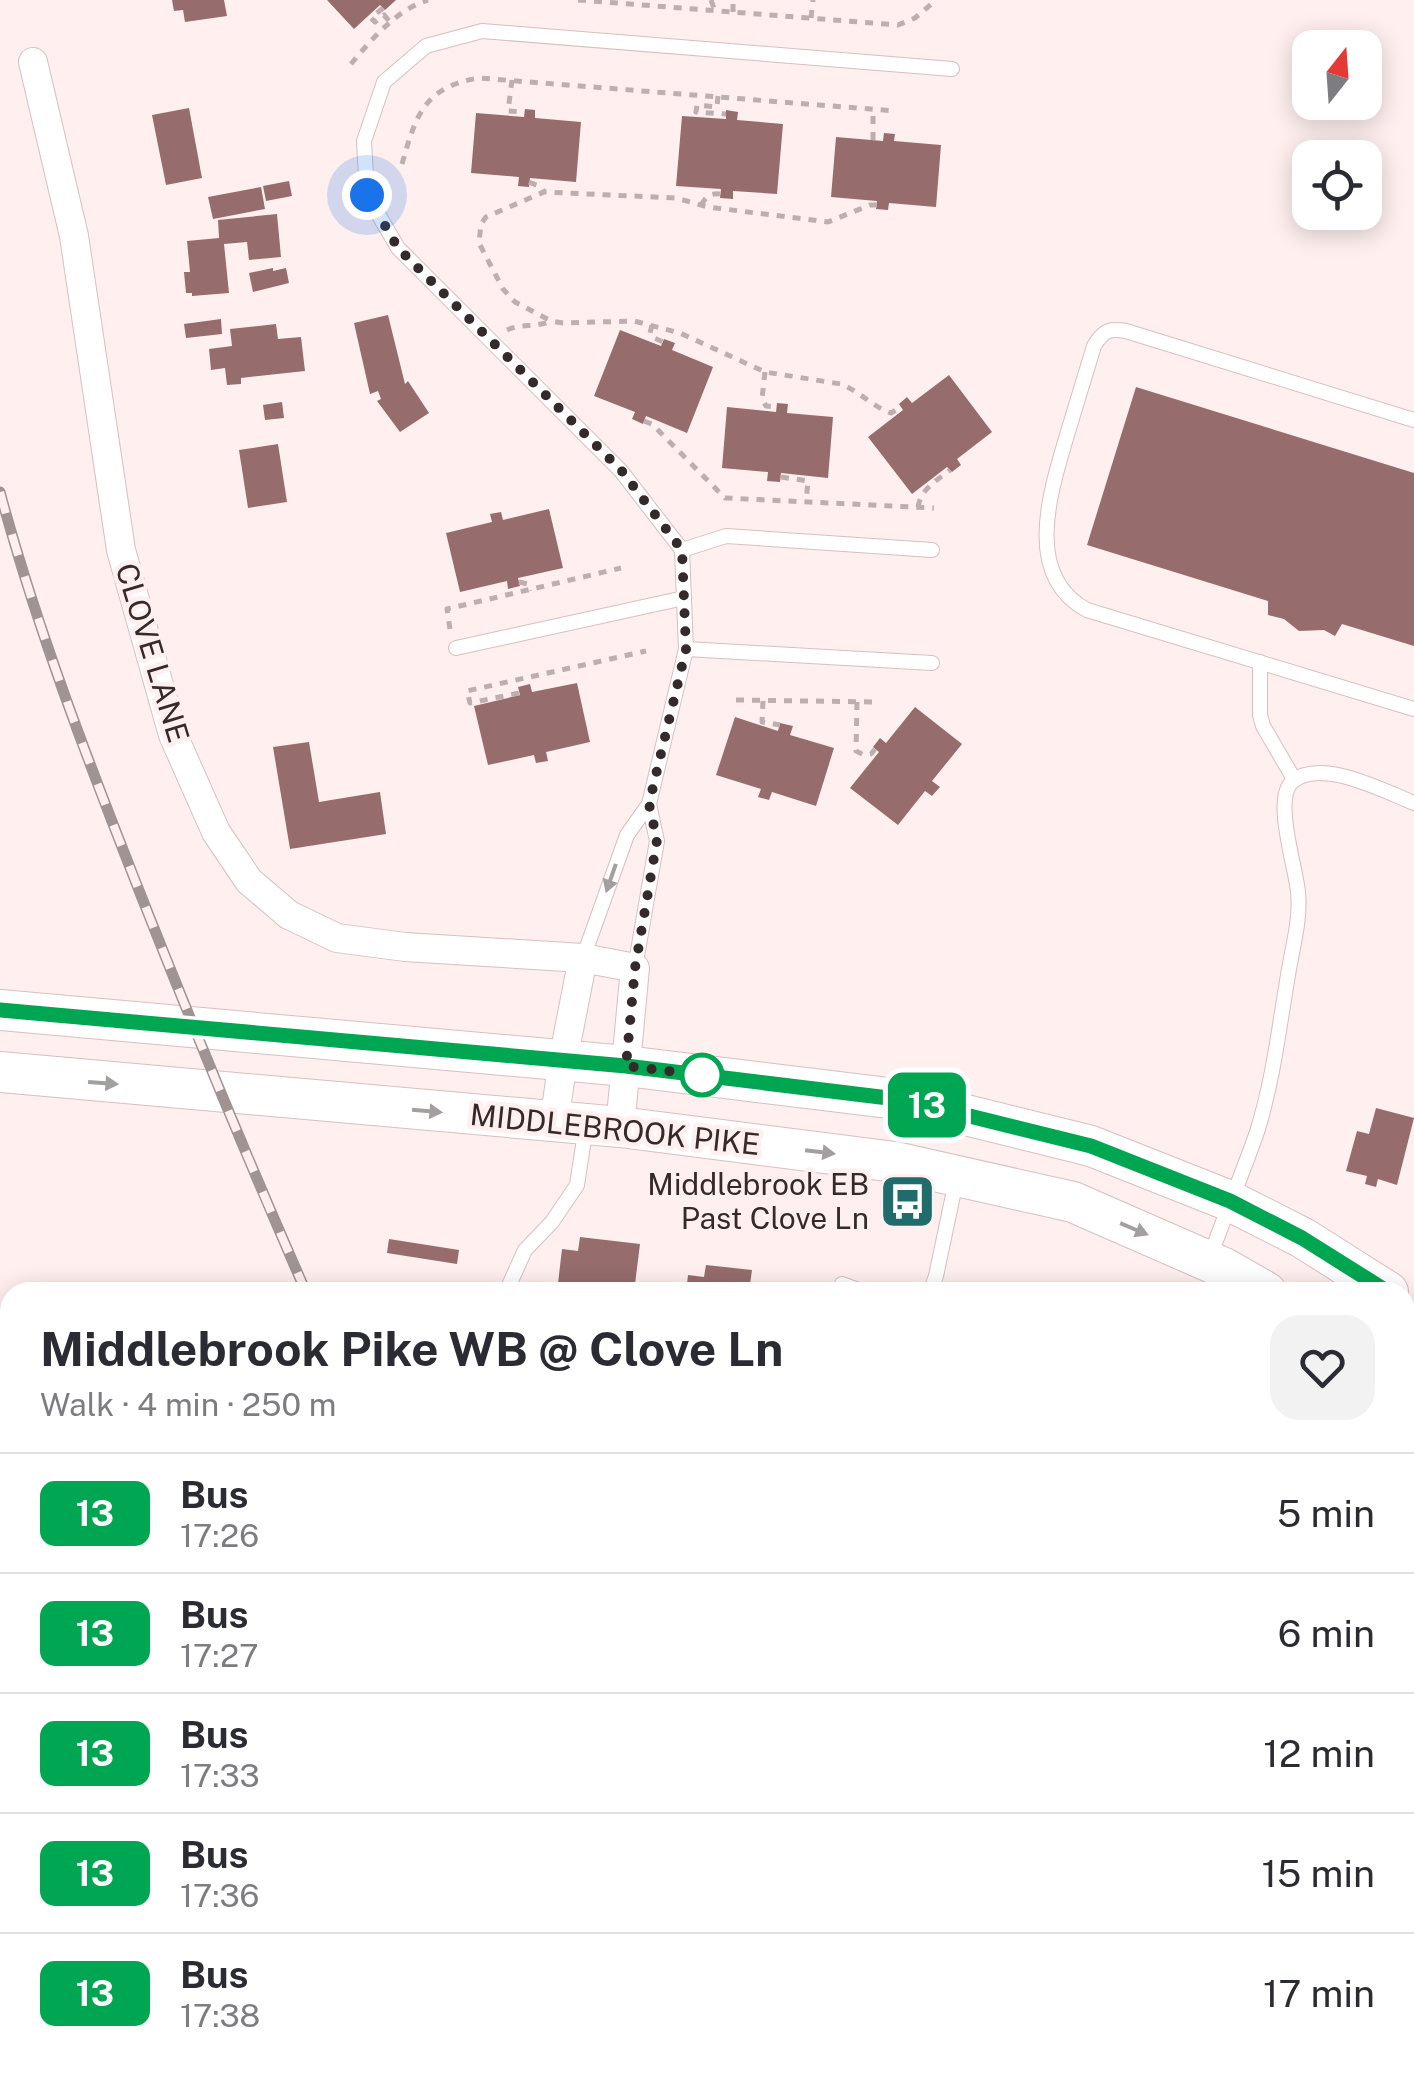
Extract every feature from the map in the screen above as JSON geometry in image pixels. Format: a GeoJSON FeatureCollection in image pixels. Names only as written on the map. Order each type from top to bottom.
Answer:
{"type":"FeatureCollection","features":[{"type":"Feature","properties":{"kind":"main road","name":"MIDDLEBROOK PIKE"},"geometry":{"type":"LineString","coordinates":[[8,1011],[626,1066],[905,1100],[1091,1146],[1230,1201],[1302,1238],[1372,1282]]}},
{"type":"Feature","properties":{"kind":"main road","name":"MIDDLEBROOK PIKE"},"geometry":{"type":"LineString","coordinates":[[3,1072],[587,1125],[895,1162],[1073,1202],[1247,1282]]}},
{"type":"Feature","properties":{"kind":"street","name":"CLOVE LANE"},"geometry":{"type":"LineString","coordinates":[[33,62],[74,236],[121,550],[173,735],[216,832],[249,881],[290,916],[338,938],[406,947],[583,958],[635,968]]}},
{"type":"Feature","properties":{"kind":"street"},"geometry":{"type":"LineString","coordinates":[[583,958],[563,1060],[587,1125]]}},
{"type":"Feature","properties":{"kind":"street"},"geometry":{"type":"LineString","coordinates":[[587,1125],[626,1066],[635,968]]}},
{"type":"Feature","properties":{"kind":"lane"},"geometry":{"type":"LineString","coordinates":[[583,958],[626,835],[649,804],[686,649],[682,550],[621,470],[398,248],[367,195],[364,141],[384,82],[426,46],[482,31],[952,69]]}},
{"type":"Feature","properties":{"kind":"lane"},"geometry":{"type":"LineString","coordinates":[[1414,420],[1112,329],[1101,334],[1094,346],[1049,496],[1047,531],[1054,574],[1062,590],[1088,610],[1414,710]]}},
{"type":"Feature","properties":{"kind":"lane"},"geometry":{"type":"LineString","coordinates":[[682,550],[726,536],[932,550]]}},
{"type":"Feature","properties":{"kind":"lane"},"geometry":{"type":"LineString","coordinates":[[456,648],[684,598]]}},
{"type":"Feature","properties":{"kind":"lane"},"geometry":{"type":"LineString","coordinates":[[686,649],[932,663]]}},
{"type":"Feature","properties":{"kind":"lane"},"geometry":{"type":"LineString","coordinates":[[1260,662],[1260,716],[1294,779]]}},
{"type":"Feature","properties":{"kind":"lane"},"geometry":{"type":"LineString","coordinates":[[1208,1261],[1257,1131],[1272,1075],[1299,903],[1284,798],[1287,788],[1294,779],[1306,774],[1340,774],[1414,803]]}},
{"type":"Feature","properties":{"kind":"lane"},"geometry":{"type":"LineString","coordinates":[[635,968],[657,840],[649,804]]}},
{"type":"Feature","properties":{"kind":"lane"},"geometry":{"type":"LineString","coordinates":[[511,1282],[525,1250],[552,1222],[577,1184],[587,1125]]}},
{"type":"Feature","properties":{"kind":"lane"},"geometry":{"type":"LineString","coordinates":[[934,1282],[957,1176]]}},
{"type":"Feature","properties":{"kind":"path"},"geometry":{"type":"LineString","coordinates":[[351,64],[390,22],[428,0]]}},
{"type":"Feature","properties":{"kind":"path"},"geometry":{"type":"LineString","coordinates":[[578,0],[898,25],[916,18],[936,0]]}},
{"type":"Feature","properties":{"kind":"path"},"geometry":{"type":"LineString","coordinates":[[712,0],[715,11]]}},
{"type":"Feature","properties":{"kind":"path"},"geometry":{"type":"LineString","coordinates":[[733,0],[733,12]]}},
{"type":"Feature","properties":{"kind":"path"},"geometry":{"type":"LineString","coordinates":[[811,18],[813,0]]}},
{"type":"Feature","properties":{"kind":"path"},"geometry":{"type":"LineString","coordinates":[[383,8],[371,18],[375,22],[384,15],[390,22]]}},
{"type":"Feature","properties":{"kind":"path"},"geometry":{"type":"LineString","coordinates":[[402,164],[412,126],[426,105],[456,82],[480,78],[895,111]]}},
{"type":"Feature","properties":{"kind":"path"},"geometry":{"type":"LineString","coordinates":[[512,80],[508,111],[524,112]]}},
{"type":"Feature","properties":{"kind":"path"},"geometry":{"type":"LineString","coordinates":[[718,96],[716,107],[696,105],[696,112],[726,114]]}},
{"type":"Feature","properties":{"kind":"path"},"geometry":{"type":"LineString","coordinates":[[873,140],[874,109]]}},
{"type":"Feature","properties":{"kind":"path"},"geometry":{"type":"LineString","coordinates":[[529,182],[541,186],[544,192]]}},
{"type":"Feature","properties":{"kind":"path"},"geometry":{"type":"LineString","coordinates":[[876,205],[828,222],[701,205],[676,198],[544,192],[486,217],[480,224],[479,243],[503,289],[515,302],[551,321],[634,321],[652,325],[680,332],[765,372],[841,384],[891,413],[901,407]]}},
{"type":"Feature","properties":{"kind":"path"},"geometry":{"type":"LineString","coordinates":[[701,205],[706,198],[720,194]]}},
{"type":"Feature","properties":{"kind":"path"},"geometry":{"type":"LineString","coordinates":[[492,341],[510,328],[551,321]]}},
{"type":"Feature","properties":{"kind":"path"},"geometry":{"type":"LineString","coordinates":[[652,325],[650,333],[663,342]]}},
{"type":"Feature","properties":{"kind":"path"},"geometry":{"type":"LineString","coordinates":[[765,372],[762,399],[766,406],[776,408]]}},
{"type":"Feature","properties":{"kind":"path"},"geometry":{"type":"LineString","coordinates":[[644,421],[652,424],[725,498],[934,508]]}},
{"type":"Feature","properties":{"kind":"path"},"geometry":{"type":"LineString","coordinates":[[918,507],[924,490],[950,470]]}},
{"type":"Feature","properties":{"kind":"path"},"geometry":{"type":"LineString","coordinates":[[781,477],[808,480],[806,502]]}},
{"type":"Feature","properties":{"kind":"path"},"geometry":{"type":"LineString","coordinates":[[450,632],[447,610],[621,568]]}},
{"type":"Feature","properties":{"kind":"path"},"geometry":{"type":"LineString","coordinates":[[519,582],[528,584],[530,591]]}},
{"type":"Feature","properties":{"kind":"path"},"geometry":{"type":"LineString","coordinates":[[520,692],[470,703],[468,692],[646,651]]}},
{"type":"Feature","properties":{"kind":"path"},"geometry":{"type":"LineString","coordinates":[[736,700],[880,702]]}},
{"type":"Feature","properties":{"kind":"path"},"geometry":{"type":"LineString","coordinates":[[763,701],[762,722],[780,726]]}},
{"type":"Feature","properties":{"kind":"path"},"geometry":{"type":"LineString","coordinates":[[857,702],[856,752],[871,754],[875,749]]}},
{"type":"Feature","properties":{"kind":"building"},"geometry":{"type":"Polygon","coordinates":[[[172,0],[224,0],[227,16],[185,22],[183,10],[174,11],[172,0]]]}},
{"type":"Feature","properties":{"kind":"building"},"geometry":{"type":"Polygon","coordinates":[[[327,0],[396,0],[385,10],[380,5],[354,29],[327,0]]]}},
{"type":"Feature","properties":{"kind":"building"},"geometry":{"type":"Polygon","coordinates":[[[189,108],[202,178],[166,185],[152,115],[189,108]]]}},
{"type":"Feature","properties":{"kind":"building"},"geometry":{"type":"Polygon","coordinates":[[[525,109],[535,110],[535,118],[581,122],[576,182],[530,178],[529,187],[518,186],[519,177],[471,173],[476,113],[524,117],[525,109]]]}},
{"type":"Feature","properties":{"kind":"building"},"geometry":{"type":"Polygon","coordinates":[[[726,110],[738,112],[737,120],[783,124],[777,194],[733,191],[733,199],[720,198],[721,189],[676,186],[682,116],[726,119],[726,110]]]}},
{"type":"Feature","properties":{"kind":"building"},"geometry":{"type":"Polygon","coordinates":[[[884,133],[895,134],[894,141],[941,145],[936,207],[889,203],[888,210],[876,209],[877,201],[831,197],[836,137],[883,141],[884,133]]]}},
{"type":"Feature","properties":{"kind":"building"},"geometry":{"type":"Polygon","coordinates":[[[289,181],[292,196],[266,201],[263,186],[289,181]]]}},
{"type":"Feature","properties":{"kind":"building"},"geometry":{"type":"Polygon","coordinates":[[[261,187],[265,209],[213,219],[208,197],[261,187]]]}},
{"type":"Feature","properties":{"kind":"building"},"geometry":{"type":"Polygon","coordinates":[[[277,214],[281,257],[249,260],[247,242],[224,244],[229,293],[186,293],[184,272],[190,272],[187,241],[219,238],[218,220],[277,214]]]}},
{"type":"Feature","properties":{"kind":"building"},"geometry":{"type":"Polygon","coordinates":[[[286,268],[289,283],[253,292],[249,273],[286,268]]]}},
{"type":"Feature","properties":{"kind":"building"},"geometry":{"type":"Polygon","coordinates":[[[388,315],[405,384],[408,381],[429,413],[400,432],[377,401],[381,399],[378,391],[370,394],[354,323],[388,315]]]}},
{"type":"Feature","properties":{"kind":"building"},"geometry":{"type":"Polygon","coordinates":[[[221,319],[222,334],[186,338],[184,324],[221,319]]]}},
{"type":"Feature","properties":{"kind":"building"},"geometry":{"type":"Polygon","coordinates":[[[276,324],[278,339],[301,337],[305,371],[241,378],[241,384],[227,385],[225,368],[211,370],[209,349],[232,346],[230,329],[276,324]]]}},
{"type":"Feature","properties":{"kind":"building"},"geometry":{"type":"Polygon","coordinates":[[[620,330],[661,346],[664,339],[675,343],[672,350],[713,367],[687,433],[646,416],[643,424],[632,419],[635,412],[594,396],[620,330]]]}},
{"type":"Feature","properties":{"kind":"building"},"geometry":{"type":"Polygon","coordinates":[[[949,375],[992,432],[957,459],[961,465],[952,472],[947,467],[912,494],[868,437],[903,410],[899,404],[907,397],[912,403],[949,375]]]}},
{"type":"Feature","properties":{"kind":"building"},"geometry":{"type":"Polygon","coordinates":[[[1136,387],[1414,473],[1414,646],[1342,624],[1335,636],[1324,630],[1299,631],[1284,619],[1268,615],[1268,601],[1087,545],[1136,387]]]}},
{"type":"Feature","properties":{"kind":"building"},"geometry":{"type":"Polygon","coordinates":[[[282,402],[284,418],[265,420],[263,405],[282,402]]]}},
{"type":"Feature","properties":{"kind":"building"},"geometry":{"type":"Polygon","coordinates":[[[777,403],[788,404],[787,413],[833,417],[828,478],[781,473],[780,482],[767,481],[768,472],[722,468],[727,407],[776,412],[777,403]]]}},
{"type":"Feature","properties":{"kind":"building"},"geometry":{"type":"Polygon","coordinates":[[[278,444],[287,502],[248,508],[239,450],[278,444]]]}},
{"type":"Feature","properties":{"kind":"building"},"geometry":{"type":"Polygon","coordinates":[[[549,509],[563,568],[518,578],[520,586],[508,589],[507,581],[460,592],[446,533],[492,522],[490,514],[501,512],[503,520],[549,509]]]}},
{"type":"Feature","properties":{"kind":"building"},"geometry":{"type":"Polygon","coordinates":[[[577,683],[590,742],[546,752],[548,761],[536,763],[534,755],[488,765],[474,706],[520,695],[518,687],[530,684],[532,692],[577,683]]]}},
{"type":"Feature","properties":{"kind":"building"},"geometry":{"type":"Polygon","coordinates":[[[915,707],[962,744],[932,781],[940,787],[932,796],[925,791],[898,825],[850,788],[879,752],[873,747],[880,738],[886,743],[915,707]]]}},
{"type":"Feature","properties":{"kind":"building"},"geometry":{"type":"Polygon","coordinates":[[[735,717],[778,731],[780,723],[793,726],[790,735],[834,748],[816,806],[772,792],[769,800],[758,797],[761,789],[716,775],[735,717]]]}},
{"type":"Feature","properties":{"kind":"building"},"geometry":{"type":"Polygon","coordinates":[[[309,742],[319,802],[380,792],[386,834],[290,849],[273,747],[309,742]]]}},
{"type":"Feature","properties":{"kind":"building"},"geometry":{"type":"Polygon","coordinates":[[[1376,1108],[1414,1118],[1397,1185],[1378,1179],[1376,1187],[1365,1184],[1367,1176],[1346,1171],[1357,1131],[1369,1134],[1376,1108]]]}},
{"type":"Feature","properties":{"kind":"building"},"geometry":{"type":"Polygon","coordinates":[[[580,1237],[640,1244],[635,1282],[558,1282],[562,1249],[578,1251],[580,1237]]]}},
{"type":"Feature","properties":{"kind":"building"},"geometry":{"type":"Polygon","coordinates":[[[389,1239],[459,1250],[457,1264],[387,1253],[389,1239]]]}},
{"type":"Feature","properties":{"kind":"building"},"geometry":{"type":"Polygon","coordinates":[[[706,1265],[752,1270],[750,1282],[687,1282],[688,1275],[704,1277],[706,1265]]]}},
{"type":"Feature","properties":{"kind":"railway"},"geometry":{"type":"LineString","coordinates":[[0,492],[47,644],[101,794],[302,1282]]}},
{"type":"Feature","properties":{"kind":"bus line","name":"13"},"geometry":{"type":"LineString","coordinates":[[0,1010],[626,1066],[905,1100],[1091,1146],[1230,1201],[1302,1238],[1372,1282]]}},
{"type":"Feature","properties":{"kind":"place","name":"Middlebrook EB Past Clove Ln"},"geometry":{"type":"Point","coordinates":[908,1202]}},
{"type":"Feature","properties":{"kind":"route"},"geometry":{"type":"LineString","coordinates":[[367,195],[398,248],[621,470],[682,550],[686,649],[649,804],[657,840],[635,968],[626,1066],[702,1075]]}}]}
